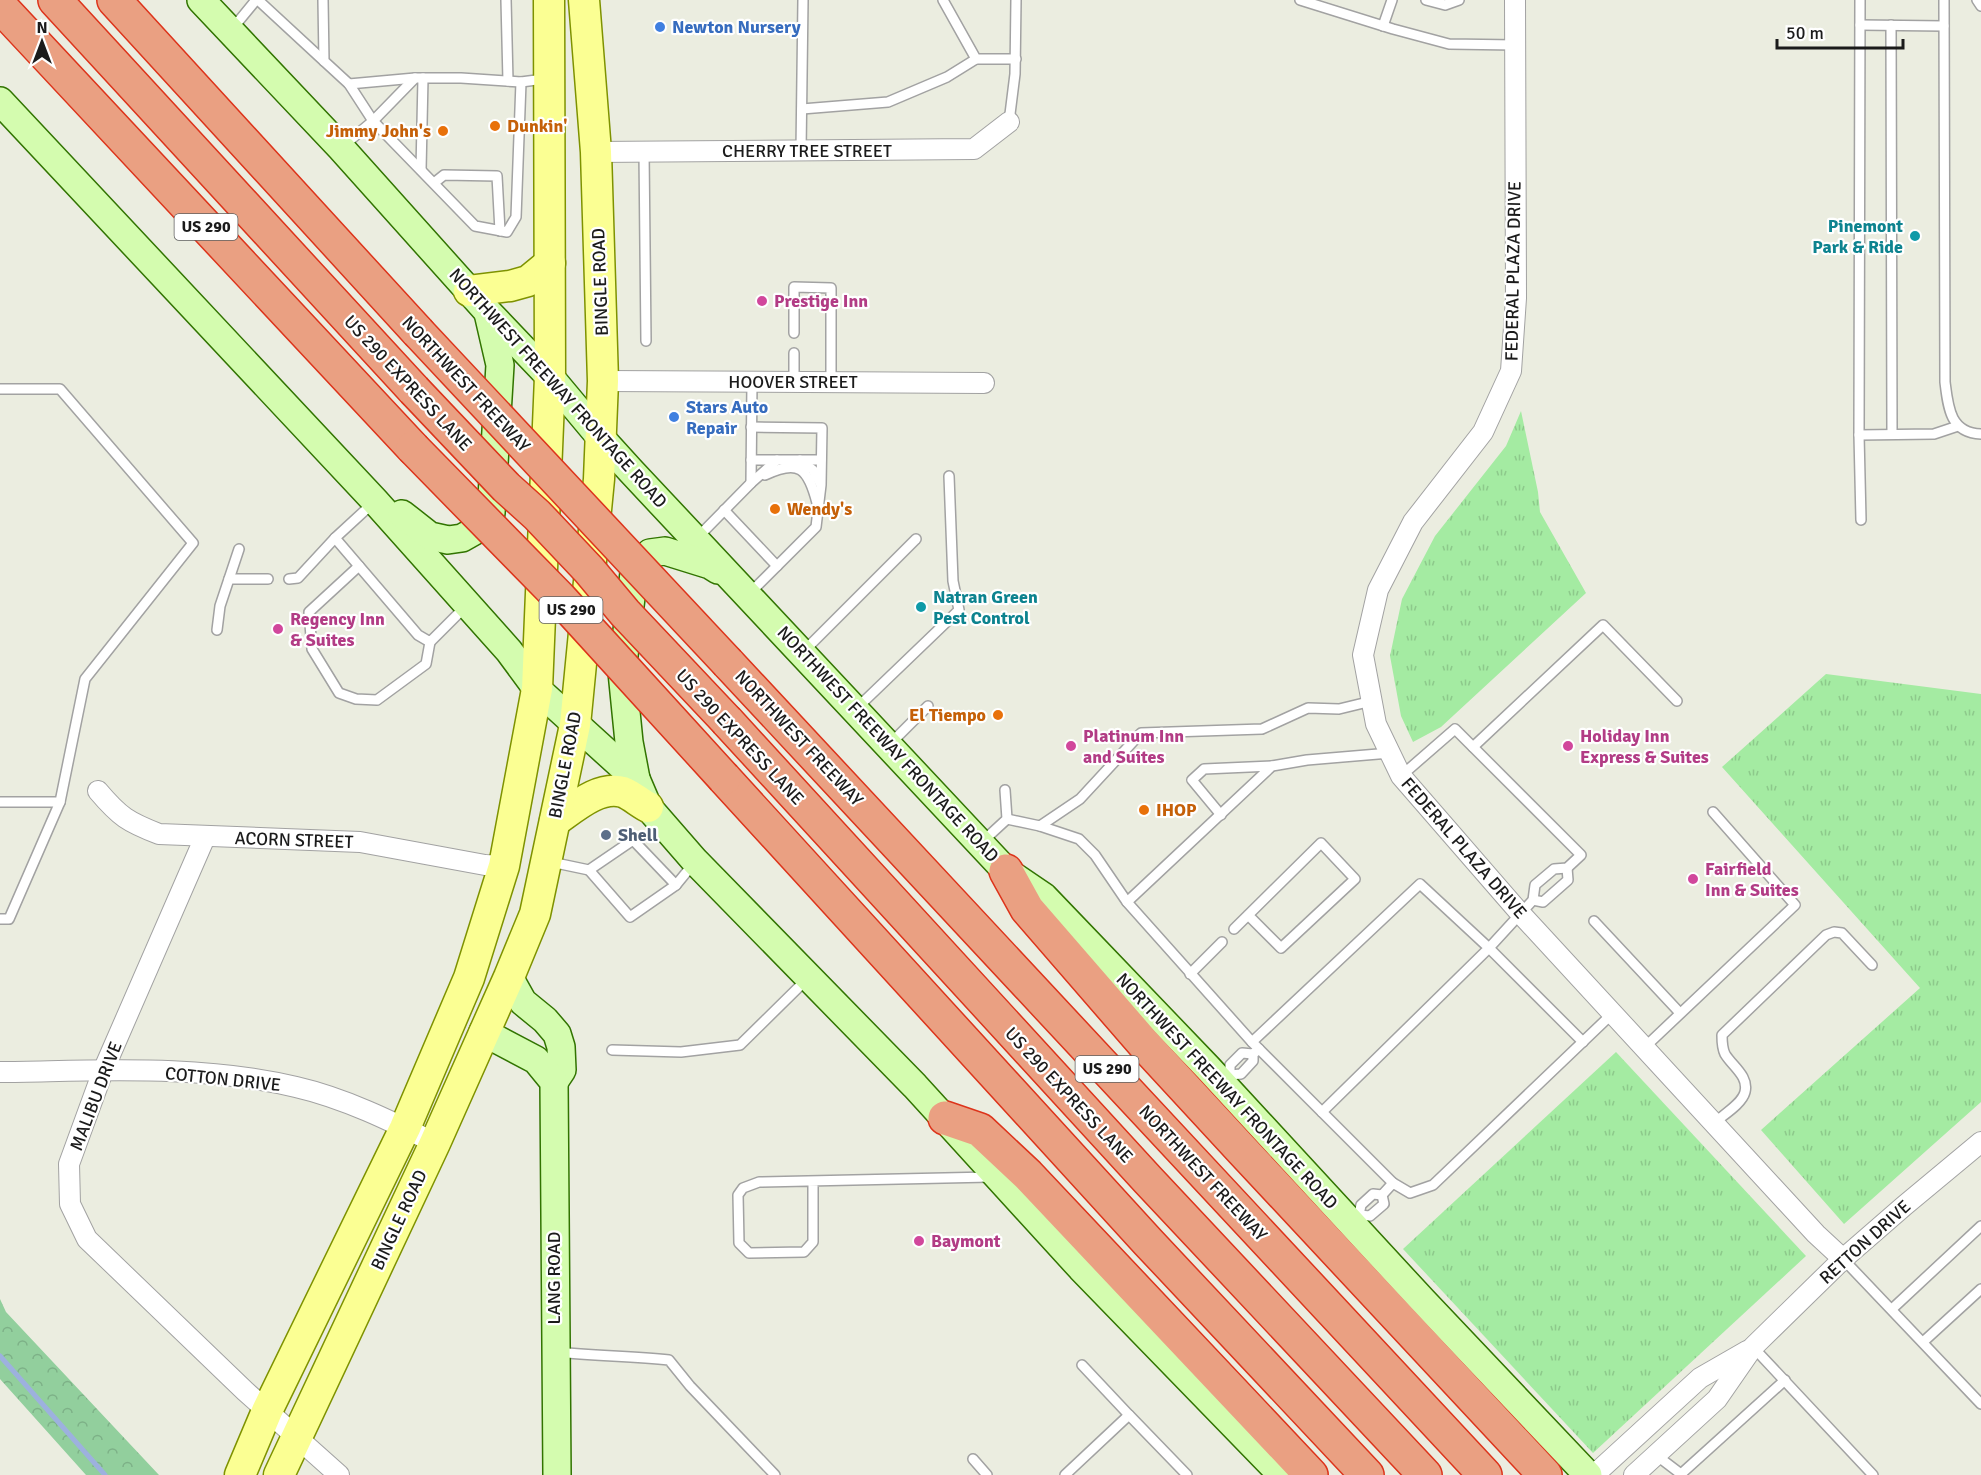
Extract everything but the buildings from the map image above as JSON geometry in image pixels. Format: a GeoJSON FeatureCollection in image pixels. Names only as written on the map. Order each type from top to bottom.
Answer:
{"type":"FeatureCollection","features":[{"type":"Feature","properties":{"kind":"highway","name":"US 290 EXPRESS LANE"},"geometry":{"type":"LineString","coordinates":[[55,0],[414,390],[589,570],[625,613],[727,721],[1140,1172],[1425,1475]]}},
{"type":"Feature","properties":{"kind":"highway","name":"NORTHWEST FREEWAY"},"geometry":{"type":"LineString","coordinates":[[114,0],[418,332],[1485,1475]]}},
{"type":"Feature","properties":{"kind":"highway","name":"US 290"},"geometry":{"type":"LineString","coordinates":[[0,6],[413,448],[559,597],[1132,1224],[1368,1475]]}},
{"type":"Feature","properties":{"kind":"highway"},"geometry":{"type":"LineString","coordinates":[[1006,872],[1028,909],[1144,1044],[1545,1475]]}},
{"type":"Feature","properties":{"kind":"highway"},"geometry":{"type":"LineString","coordinates":[[945,1118],[980,1130],[1028,1176],[1311,1475]]}},
{"type":"Feature","properties":{"kind":"main road","name":"NORTHWEST FREEWAY FRONTAGE ROAD"},"geometry":{"type":"LineString","coordinates":[[201,0],[341,148],[478,301],[550,377],[601,438],[1006,872],[1044,897],[1226,1079],[1588,1475]]}},
{"type":"Feature","properties":{"kind":"main road","name":"BINGLE ROAD"},"geometry":{"type":"LineString","coordinates":[[240,1475],[267,1411],[405,1128],[469,978],[501,875],[537,689],[550,377],[550,263],[535,80],[549,0]]}},
{"type":"Feature","properties":{"kind":"main road","name":"BINGLE ROAD"},"geometry":{"type":"LineString","coordinates":[[279,1475],[435,1143],[535,914],[575,725],[599,479],[603,381],[596,152],[584,0]]}},
{"type":"Feature","properties":{"kind":"main road"},"geometry":{"type":"LineString","coordinates":[[0,101],[375,501],[509,651],[537,689],[636,779]]}},
{"type":"Feature","properties":{"kind":"main road"},"geometry":{"type":"LineString","coordinates":[[348,473],[430,536],[448,540],[462,538],[485,525],[490,513],[500,365],[478,301],[528,280],[550,263]]}},
{"type":"Feature","properties":{"kind":"main road"},"geometry":{"type":"LineString","coordinates":[[648,807],[636,779],[629,742],[622,672],[634,573],[650,554],[665,551],[710,565],[743,590]]}},
{"type":"Feature","properties":{"kind":"main road"},"geometry":{"type":"LineString","coordinates":[[555,821],[593,795],[605,792],[623,792],[648,807],[696,861],[945,1118],[1081,1268],[1276,1473]]}},
{"type":"Feature","properties":{"kind":"main road"},"geometry":{"type":"LineString","coordinates":[[501,875],[478,1012],[483,1032],[536,1060],[554,1082]]}},
{"type":"Feature","properties":{"kind":"main road","name":"LANG ROAD"},"geometry":{"type":"LineString","coordinates":[[509,976],[523,1002],[546,1020],[557,1034],[561,1047],[562,1070],[554,1082],[557,1475]]}},
{"type":"Feature","properties":{"kind":"street","name":"FEDERAL PLAZA DRIVE"},"geometry":{"type":"LineString","coordinates":[[1515,0],[1516,298],[1511,371],[1483,432],[1413,522],[1378,590],[1363,655],[1376,724],[1401,777],[1527,906],[1612,1013],[1816,1234],[1843,1259]]}},
{"type":"Feature","properties":{"kind":"street","name":"CHERRY TREE STREET"},"geometry":{"type":"LineString","coordinates":[[596,152],[974,149],[1009,122]]}},
{"type":"Feature","properties":{"kind":"street","name":"HOOVER STREET"},"geometry":{"type":"LineString","coordinates":[[603,381],[984,383]]}},
{"type":"Feature","properties":{"kind":"street","name":"ACORN STREET"},"geometry":{"type":"LineString","coordinates":[[98,791],[112,808],[130,823],[159,834],[360,842],[485,865],[501,875]]}},
{"type":"Feature","properties":{"kind":"street","name":"MALIBU DRIVE"},"geometry":{"type":"LineString","coordinates":[[205,837],[103,1071],[69,1164],[70,1203],[87,1239],[267,1411],[339,1475]]}},
{"type":"Feature","properties":{"kind":"street","name":"COTTON DRIVE"},"geometry":{"type":"LineString","coordinates":[[0,1072],[196,1072],[254,1078],[298,1087],[380,1115],[435,1143]]}},
{"type":"Feature","properties":{"kind":"street","name":"RETTON DRIVE"},"geometry":{"type":"LineString","coordinates":[[1634,1475],[1717,1399],[1753,1347],[1843,1259],[1981,1142]]}},
{"type":"Feature","properties":{"kind":"street","name":"RETTON DRIVE"},"geometry":{"type":"LineString","coordinates":[[1594,1475],[1700,1377],[1753,1347]]}},
{"type":"Feature","properties":{"kind":"lane"},"geometry":{"type":"LineString","coordinates":[[230,31],[257,0],[349,84],[373,121],[475,226],[503,231]]}},
{"type":"Feature","properties":{"kind":"lane"},"geometry":{"type":"LineString","coordinates":[[323,0],[324,61]]}},
{"type":"Feature","properties":{"kind":"lane"},"geometry":{"type":"LineString","coordinates":[[506,0],[508,81]]}},
{"type":"Feature","properties":{"kind":"lane"},"geometry":{"type":"LineString","coordinates":[[801,150],[803,0]]}},
{"type":"Feature","properties":{"kind":"lane"},"geometry":{"type":"LineString","coordinates":[[943,0],[976,59]]}},
{"type":"Feature","properties":{"kind":"lane"},"geometry":{"type":"LineString","coordinates":[[1009,122],[1016,59],[1016,0]]}},
{"type":"Feature","properties":{"kind":"lane"},"geometry":{"type":"LineString","coordinates":[[1300,0],[1449,44],[1515,45]]}},
{"type":"Feature","properties":{"kind":"lane"},"geometry":{"type":"LineString","coordinates":[[1383,26],[1392,0]]}},
{"type":"Feature","properties":{"kind":"lane"},"geometry":{"type":"LineString","coordinates":[[1426,0],[1445,5],[1459,0]]}},
{"type":"Feature","properties":{"kind":"lane"},"geometry":{"type":"LineString","coordinates":[[1860,0],[1859,435],[1861,520]]}},
{"type":"Feature","properties":{"kind":"lane"},"geometry":{"type":"LineString","coordinates":[[1944,0],[1945,382],[1948,407],[1958,426],[1971,434],[1981,434]]}},
{"type":"Feature","properties":{"kind":"lane"},"geometry":{"type":"LineString","coordinates":[[1977,0],[1981,6]]}},
{"type":"Feature","properties":{"kind":"lane"},"geometry":{"type":"LineString","coordinates":[[1860,25],[1944,26]]}},
{"type":"Feature","properties":{"kind":"lane"},"geometry":{"type":"LineString","coordinates":[[1891,25],[1892,434]]}},
{"type":"Feature","properties":{"kind":"lane"},"geometry":{"type":"LineString","coordinates":[[802,109],[888,102],[947,77],[976,59],[1016,59]]}},
{"type":"Feature","properties":{"kind":"lane"},"geometry":{"type":"LineString","coordinates":[[349,84],[419,78],[535,80],[516,217],[503,231]]}},
{"type":"Feature","properties":{"kind":"lane"},"geometry":{"type":"LineString","coordinates":[[341,148],[419,78]]}},
{"type":"Feature","properties":{"kind":"lane"},"geometry":{"type":"LineString","coordinates":[[419,78],[421,170]]}},
{"type":"Feature","properties":{"kind":"lane"},"geometry":{"type":"LineString","coordinates":[[644,152],[646,341]]}},
{"type":"Feature","properties":{"kind":"lane"},"geometry":{"type":"LineString","coordinates":[[434,183],[444,175],[497,176],[503,231]]}},
{"type":"Feature","properties":{"kind":"lane"},"geometry":{"type":"LineString","coordinates":[[794,333],[794,287],[831,288],[831,382]]}},
{"type":"Feature","properties":{"kind":"lane"},"geometry":{"type":"LineString","coordinates":[[794,353],[794,382]]}},
{"type":"Feature","properties":{"kind":"lane"},"geometry":{"type":"LineString","coordinates":[[752,382],[751,460],[754,481]]}},
{"type":"Feature","properties":{"kind":"lane"},"geometry":{"type":"LineString","coordinates":[[0,389],[60,389],[193,543],[85,679],[60,802],[9,919],[0,919]]}},
{"type":"Feature","properties":{"kind":"lane"},"geometry":{"type":"LineString","coordinates":[[1859,435],[1934,434],[1958,426]]}},
{"type":"Feature","properties":{"kind":"lane"},"geometry":{"type":"LineString","coordinates":[[743,590],[777,566],[816,527],[819,511],[822,428],[752,427]]}},
{"type":"Feature","properties":{"kind":"lane"},"geometry":{"type":"LineString","coordinates":[[751,460],[821,460]]}},
{"type":"Feature","properties":{"kind":"lane"},"geometry":{"type":"LineString","coordinates":[[696,539],[777,460]]}},
{"type":"Feature","properties":{"kind":"lane"},"geometry":{"type":"LineString","coordinates":[[799,460],[813,470],[820,485]]}},
{"type":"Feature","properties":{"kind":"lane"},"geometry":{"type":"LineString","coordinates":[[754,481],[780,468],[797,467],[807,475],[819,511]]}},
{"type":"Feature","properties":{"kind":"lane"},"geometry":{"type":"LineString","coordinates":[[855,709],[959,610],[953,581],[949,476]]}},
{"type":"Feature","properties":{"kind":"lane"},"geometry":{"type":"LineString","coordinates":[[289,579],[298,578],[335,538],[375,501]]}},
{"type":"Feature","properties":{"kind":"lane"},"geometry":{"type":"LineString","coordinates":[[724,510],[777,566]]}},
{"type":"Feature","properties":{"kind":"lane"},"geometry":{"type":"LineString","coordinates":[[335,538],[418,635],[430,642]]}},
{"type":"Feature","properties":{"kind":"lane"},"geometry":{"type":"LineString","coordinates":[[802,653],[916,539]]}},
{"type":"Feature","properties":{"kind":"lane"},"geometry":{"type":"LineString","coordinates":[[217,630],[220,606],[239,549]]}},
{"type":"Feature","properties":{"kind":"lane"},"geometry":{"type":"LineString","coordinates":[[359,566],[309,612],[312,649],[339,693],[356,699],[377,700],[426,664],[430,642],[467,605]]}},
{"type":"Feature","properties":{"kind":"lane"},"geometry":{"type":"LineString","coordinates":[[229,579],[268,579]]}},
{"type":"Feature","properties":{"kind":"lane"},"geometry":{"type":"LineString","coordinates":[[1473,747],[1603,625],[1677,701]]}},
{"type":"Feature","properties":{"kind":"lane"},"geometry":{"type":"LineString","coordinates":[[1040,826],[1080,799],[1141,733],[1262,729],[1308,708],[1339,709],[1372,701]]}},
{"type":"Feature","properties":{"kind":"lane"},"geometry":{"type":"LineString","coordinates":[[888,746],[928,706]]}},
{"type":"Feature","properties":{"kind":"lane"},"geometry":{"type":"LineString","coordinates":[[1322,1112],[1489,948],[1527,906],[1535,885],[1554,869],[1567,868],[1581,855],[1455,729],[1401,777]]}},
{"type":"Feature","properties":{"kind":"lane"},"geometry":{"type":"LineString","coordinates":[[1221,815],[1192,780],[1204,769],[1272,766],[1307,760],[1389,753]]}},
{"type":"Feature","properties":{"kind":"lane"},"geometry":{"type":"LineString","coordinates":[[1127,902],[1272,766]]}},
{"type":"Feature","properties":{"kind":"lane"},"geometry":{"type":"LineString","coordinates":[[1005,790],[1007,819]]}},
{"type":"Feature","properties":{"kind":"lane"},"geometry":{"type":"LineString","coordinates":[[0,802],[60,802]]}},
{"type":"Feature","properties":{"kind":"lane"},"geometry":{"type":"LineString","coordinates":[[1645,1047],[1795,905],[1713,812]]}},
{"type":"Feature","properties":{"kind":"lane"},"geometry":{"type":"LineString","coordinates":[[1007,819],[1040,826],[1079,839],[1095,855],[1127,902],[1255,1048],[1394,1183],[1410,1193],[1433,1185],[1612,1013]]}},
{"type":"Feature","properties":{"kind":"lane"},"geometry":{"type":"LineString","coordinates":[[980,843],[1007,819]]}},
{"type":"Feature","properties":{"kind":"lane"},"geometry":{"type":"LineString","coordinates":[[590,870],[633,840],[676,885]]}},
{"type":"Feature","properties":{"kind":"lane"},"geometry":{"type":"LineString","coordinates":[[1234,930],[1248,915],[1321,843],[1355,879],[1281,948],[1248,915]]}},
{"type":"Feature","properties":{"kind":"lane"},"geometry":{"type":"LineString","coordinates":[[546,861],[590,870],[630,917],[676,885],[696,861]]}},
{"type":"Feature","properties":{"kind":"lane"},"geometry":{"type":"LineString","coordinates":[[1527,906],[1543,902],[1568,880],[1567,868]]}},
{"type":"Feature","properties":{"kind":"lane"},"geometry":{"type":"LineString","coordinates":[[1226,1079],[1240,1074],[1253,1061],[1255,1048],[1420,884],[1489,948],[1583,1042]]}},
{"type":"Feature","properties":{"kind":"lane"},"geometry":{"type":"LineString","coordinates":[[1593,921],[1680,1013]]}},
{"type":"Feature","properties":{"kind":"lane"},"geometry":{"type":"LineString","coordinates":[[1714,1123],[1745,1093],[1745,1081],[1740,1071],[1725,1054],[1722,1035],[1826,935],[1834,932],[1842,933],[1872,965]]}},
{"type":"Feature","properties":{"kind":"lane"},"geometry":{"type":"LineString","coordinates":[[1190,974],[1222,942]]}},
{"type":"Feature","properties":{"kind":"lane"},"geometry":{"type":"LineString","coordinates":[[612,1050],[681,1052],[740,1045],[809,977]]}},
{"type":"Feature","properties":{"kind":"lane"},"geometry":{"type":"LineString","coordinates":[[813,1181],[813,1242],[804,1252],[748,1253],[739,1243],[738,1195],[743,1188],[759,1182],[998,1177]]}},
{"type":"Feature","properties":{"kind":"lane"},"geometry":{"type":"LineString","coordinates":[[1382,1195],[1394,1183]]}},
{"type":"Feature","properties":{"kind":"lane"},"geometry":{"type":"LineString","coordinates":[[1355,1219],[1361,1205],[1373,1194],[1382,1195]]}},
{"type":"Feature","properties":{"kind":"lane"},"geometry":{"type":"LineString","coordinates":[[1355,1219],[1370,1216],[1384,1203],[1382,1195]]}},
{"type":"Feature","properties":{"kind":"lane"},"geometry":{"type":"LineString","coordinates":[[1892,1309],[1981,1226]]}},
{"type":"Feature","properties":{"kind":"lane"},"geometry":{"type":"LineString","coordinates":[[1843,1259],[1981,1404]]}},
{"type":"Feature","properties":{"kind":"lane"},"geometry":{"type":"LineString","coordinates":[[1923,1342],[1981,1289]]}},
{"type":"Feature","properties":{"kind":"lane"},"geometry":{"type":"LineString","coordinates":[[1753,1347],[1873,1475]]}},
{"type":"Feature","properties":{"kind":"lane"},"geometry":{"type":"LineString","coordinates":[[555,1352],[669,1360],[690,1386],[774,1475]]}},
{"type":"Feature","properties":{"kind":"lane"},"geometry":{"type":"LineString","coordinates":[[1082,1365],[1186,1475]]}},
{"type":"Feature","properties":{"kind":"lane"},"geometry":{"type":"LineString","coordinates":[[1656,1455],[1681,1474],[1785,1380]]}},
{"type":"Feature","properties":{"kind":"lane"},"geometry":{"type":"LineString","coordinates":[[1065,1475],[1129,1415]]}},
{"type":"Feature","properties":{"kind":"lane"},"geometry":{"type":"LineString","coordinates":[[972,1459],[987,1475]]}},
{"type":"Feature","properties":{"kind":"green space"},"geometry":{"type":"Polygon","coordinates":[[[1521,411],[1540,512],[1586,593],[1441,727],[1413,742],[1401,716],[1390,656],[1402,599],[1435,536],[1506,446],[1521,411]]]}},
{"type":"Feature","properties":{"kind":"green space"},"geometry":{"type":"Polygon","coordinates":[[[1826,674],[1981,694],[1981,1102],[1844,1224],[1761,1130],[1920,988],[1722,767],[1826,674]]]}},
{"type":"Feature","properties":{"kind":"green space"},"geometry":{"type":"Polygon","coordinates":[[[1616,1052],[1806,1256],[1593,1453],[1403,1249],[1616,1052]]]}},
{"type":"Feature","properties":{"kind":"green space"},"geometry":{"type":"Polygon","coordinates":[[[0,1299],[6,1312],[159,1475],[86,1475],[0,1379],[0,1299]]]}},
{"type":"Feature","properties":{"kind":"waterway"},"geometry":{"type":"LineString","coordinates":[[0,1356],[105,1475]]}},
{"type":"Feature","properties":{"kind":"place","name":"Newton Nursery"},"geometry":{"type":"Point","coordinates":[660,27]}},
{"type":"Feature","properties":{"kind":"place","name":"Dunkin'"},"geometry":{"type":"Point","coordinates":[495,126]}},
{"type":"Feature","properties":{"kind":"place","name":"Jimmy John's"},"geometry":{"type":"Point","coordinates":[443,131]}},
{"type":"Feature","properties":{"kind":"place","name":"Pinemont Park & Ride"},"geometry":{"type":"Point","coordinates":[1915,236]}},
{"type":"Feature","properties":{"kind":"place","name":"Prestige Inn"},"geometry":{"type":"Point","coordinates":[762,301]}},
{"type":"Feature","properties":{"kind":"place","name":"Stars Auto Repair"},"geometry":{"type":"Point","coordinates":[674,417]}},
{"type":"Feature","properties":{"kind":"place","name":"Wendy's"},"geometry":{"type":"Point","coordinates":[775,509]}},
{"type":"Feature","properties":{"kind":"place","name":"Natran Green Pest Control"},"geometry":{"type":"Point","coordinates":[921,607]}},
{"type":"Feature","properties":{"kind":"place","name":"Regency Inn & Suites"},"geometry":{"type":"Point","coordinates":[278,629]}},
{"type":"Feature","properties":{"kind":"place","name":"El Tiempo"},"geometry":{"type":"Point","coordinates":[998,715]}},
{"type":"Feature","properties":{"kind":"place","name":"Platinum Inn and Suites"},"geometry":{"type":"Point","coordinates":[1071,746]}},
{"type":"Feature","properties":{"kind":"place","name":"Holiday Inn Express & Suites"},"geometry":{"type":"Point","coordinates":[1568,746]}},
{"type":"Feature","properties":{"kind":"place","name":"IHOP"},"geometry":{"type":"Point","coordinates":[1144,810]}},
{"type":"Feature","properties":{"kind":"place","name":"Shell"},"geometry":{"type":"Point","coordinates":[606,835]}},
{"type":"Feature","properties":{"kind":"place","name":"Fairfield Inn & Suites"},"geometry":{"type":"Point","coordinates":[1693,879]}},
{"type":"Feature","properties":{"kind":"place","name":"Baymont"},"geometry":{"type":"Point","coordinates":[919,1241]}}]}
